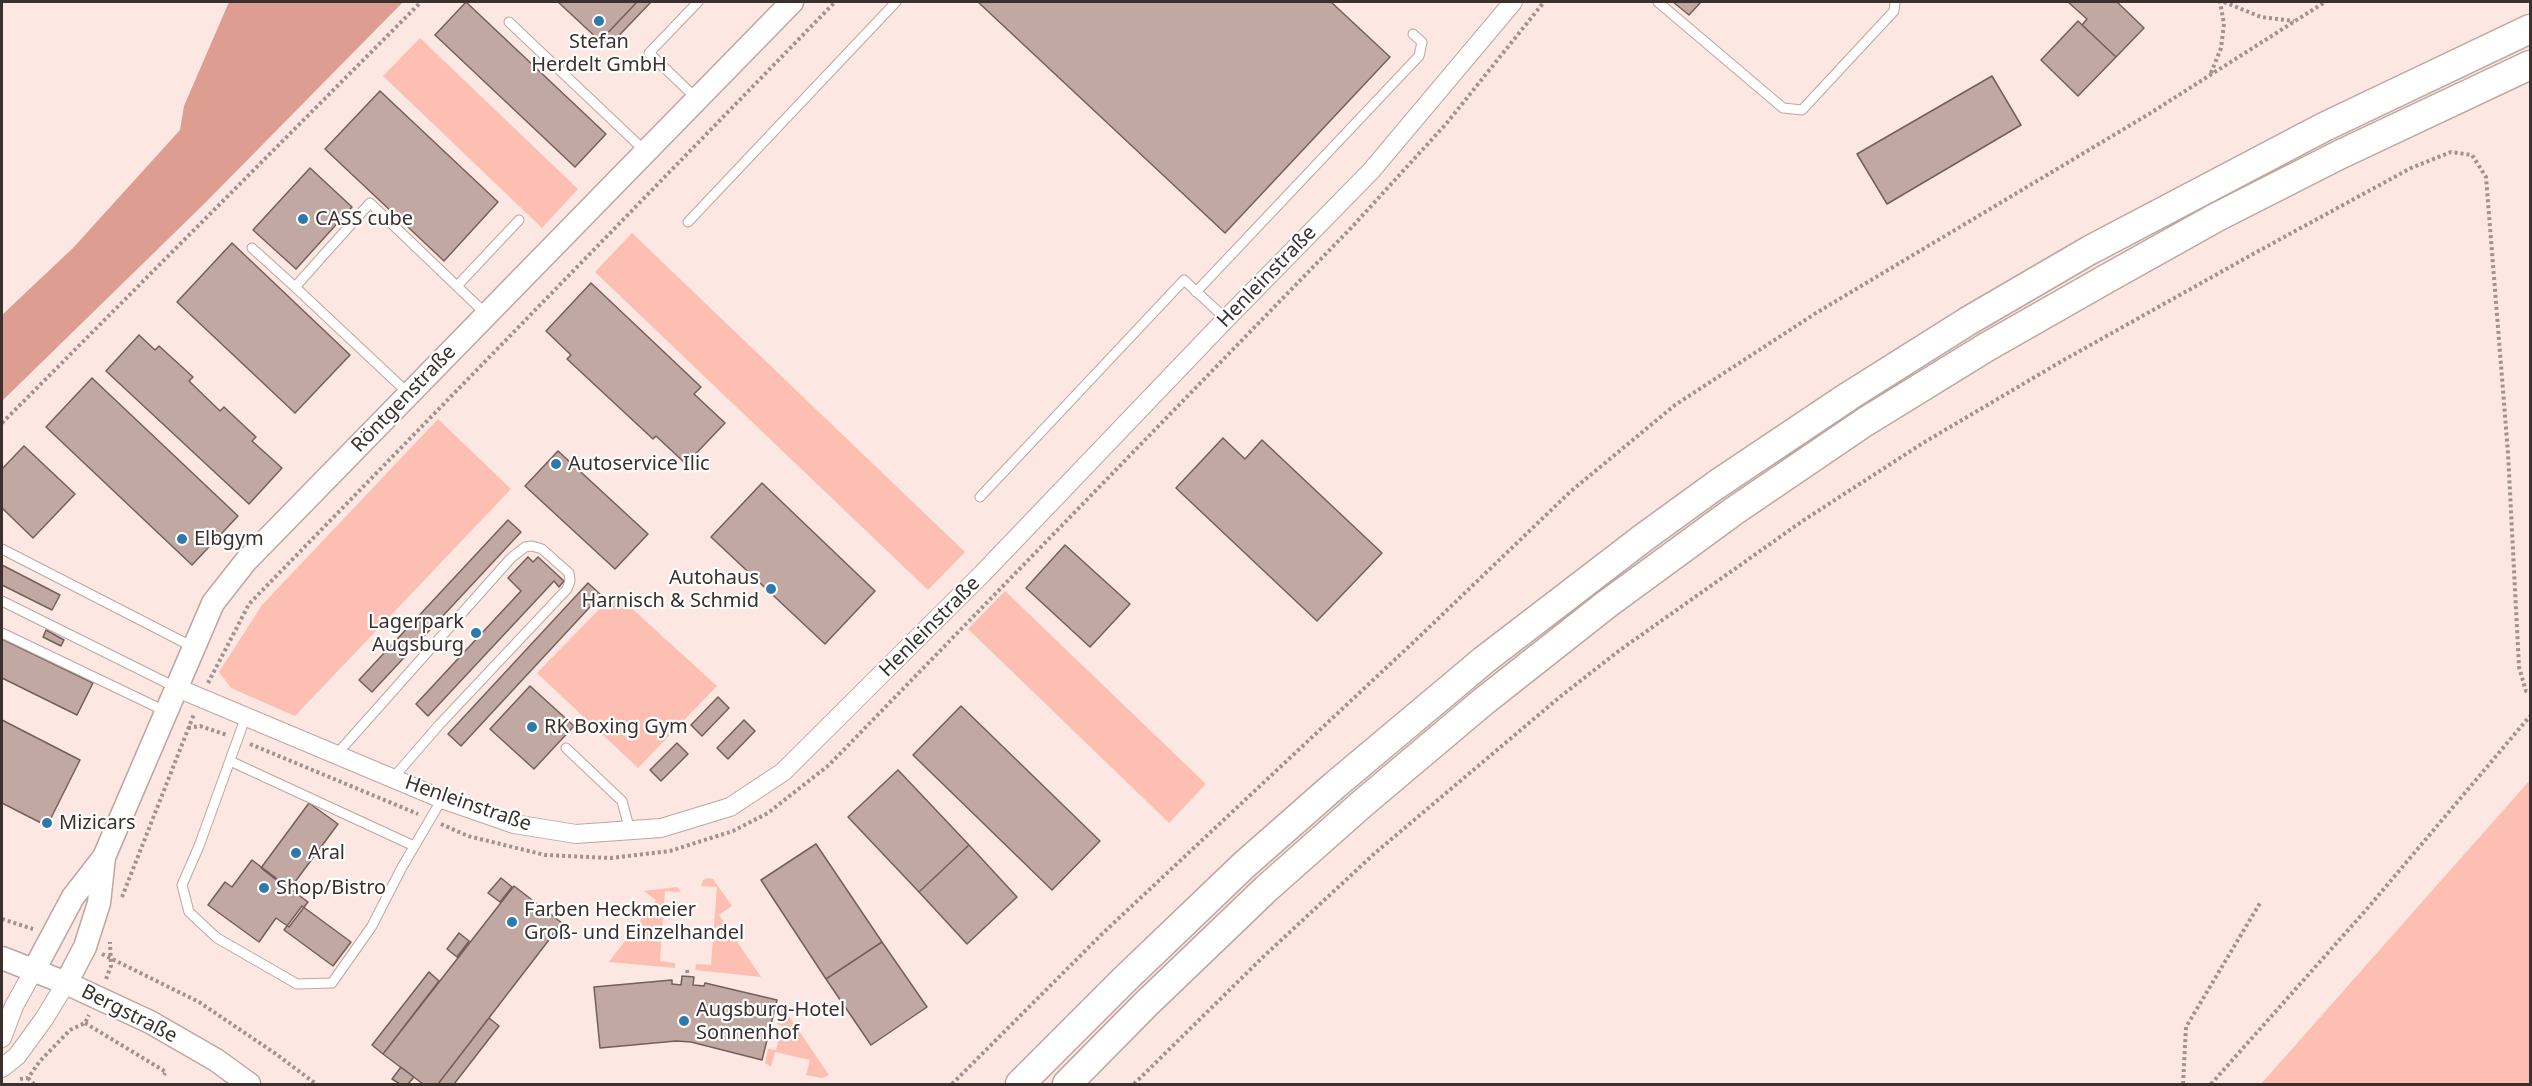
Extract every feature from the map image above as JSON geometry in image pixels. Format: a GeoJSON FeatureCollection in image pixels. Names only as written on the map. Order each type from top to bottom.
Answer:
{"type":"FeatureCollection","features":[{"type":"Feature","properties":{"kind":"highway"},"geometry":{"type":"LineString","coordinates":[[1020,1084],[1141,963],[1244,865],[1335,785],[1484,660],[1716,485],[1869,384],[2090,250],[2324,127],[2530,29]]}},
{"type":"Feature","properties":{"kind":"highway"},"geometry":{"type":"LineString","coordinates":[[1067,1084],[1146,1004],[1267,888],[1363,803],[1519,673],[1607,604],[1734,511],[1865,422],[1985,348],[2106,279],[2338,155],[2530,65]]}},
{"type":"Feature","properties":{"kind":"street","name":"Röntgenstraße"},"geometry":{"type":"LineString","coordinates":[[34,970],[73,897],[104,856],[213,603],[246,561],[792,2]]}},
{"type":"Feature","properties":{"kind":"street","name":"Henleinstraße"},"geometry":{"type":"LineString","coordinates":[[175,687],[335,756],[442,799],[514,824],[576,834],[630,831],[662,828],[730,807],[783,772],[982,574],[1371,171],[1513,2]]}},
{"type":"Feature","properties":{"kind":"street","name":"Röntgenstraße"},"geometry":{"type":"LineString","coordinates":[[66,983],[86,947],[99,903],[104,856]]}},
{"type":"Feature","properties":{"kind":"street","name":"Bergstraße"},"geometry":{"type":"LineString","coordinates":[[2,958],[66,983],[150,1022],[216,1060],[249,1084]]}},
{"type":"Feature","properties":{"kind":"street"},"geometry":{"type":"LineString","coordinates":[[2,1038],[14,1006],[34,970]]}},
{"type":"Feature","properties":{"kind":"street"},"geometry":{"type":"LineString","coordinates":[[2,1068],[17,1056],[66,983]]}},
{"type":"Feature","properties":{"kind":"lane"},"geometry":{"type":"LineString","coordinates":[[697,99],[649,53],[698,2]]}},
{"type":"Feature","properties":{"kind":"lane"},"geometry":{"type":"LineString","coordinates":[[688,222],[896,2]]}},
{"type":"Feature","properties":{"kind":"lane"},"geometry":{"type":"LineString","coordinates":[[1658,2],[1783,108],[1802,110],[1894,11],[1895,2]]}},
{"type":"Feature","properties":{"kind":"lane"},"geometry":{"type":"LineString","coordinates":[[509,22],[645,152]]}},
{"type":"Feature","properties":{"kind":"lane"},"geometry":{"type":"LineString","coordinates":[[1197,292],[1419,56],[1422,42],[1413,34]]}},
{"type":"Feature","properties":{"kind":"lane"},"geometry":{"type":"LineString","coordinates":[[295,286],[370,203],[486,314]]}},
{"type":"Feature","properties":{"kind":"lane"},"geometry":{"type":"LineString","coordinates":[[457,286],[519,220]]}},
{"type":"Feature","properties":{"kind":"lane"},"geometry":{"type":"LineString","coordinates":[[252,248],[409,394]]}},
{"type":"Feature","properties":{"kind":"lane"},"geometry":{"type":"LineString","coordinates":[[980,497],[1184,280],[1226,319]]}},
{"type":"Feature","properties":{"kind":"lane"},"geometry":{"type":"LineString","coordinates":[[335,756],[511,558],[525,547],[532,546],[542,549],[569,573],[570,581],[567,589],[439,725],[393,778]]}},
{"type":"Feature","properties":{"kind":"lane"},"geometry":{"type":"LineString","coordinates":[[2,549],[194,647]]}},
{"type":"Feature","properties":{"kind":"lane"},"geometry":{"type":"LineString","coordinates":[[2,601],[175,687]]}},
{"type":"Feature","properties":{"kind":"lane"},"geometry":{"type":"LineString","coordinates":[[2,633],[165,711]]}},
{"type":"Feature","properties":{"kind":"lane"},"geometry":{"type":"LineString","coordinates":[[246,716],[199,846],[182,885],[189,912],[217,938],[297,984],[332,983],[372,926],[414,846],[442,799]]}},
{"type":"Feature","properties":{"kind":"lane"},"geometry":{"type":"LineString","coordinates":[[566,748],[621,801],[630,831]]}},
{"type":"Feature","properties":{"kind":"lane"},"geometry":{"type":"LineString","coordinates":[[230,761],[414,846]]}},
{"type":"Feature","properties":{"kind":"path"},"geometry":{"type":"LineString","coordinates":[[2,423],[421,2]]}},
{"type":"Feature","properties":{"kind":"path"},"geometry":{"type":"LineString","coordinates":[[119,908],[188,728],[249,604],[835,2]]}},
{"type":"Feature","properties":{"kind":"path"},"geometry":{"type":"LineString","coordinates":[[188,728],[200,726],[238,739],[468,836],[545,855],[611,858],[670,851],[733,831],[768,813],[829,765],[1351,228],[1446,124],[1544,2]]}},
{"type":"Feature","properties":{"kind":"path"},"geometry":{"type":"LineString","coordinates":[[2210,75],[2221,48],[2224,24],[2222,2],[2261,17],[2294,21]]}},
{"type":"Feature","properties":{"kind":"path"},"geometry":{"type":"LineString","coordinates":[[952,1084],[1103,933],[1419,638],[1570,492],[1675,405],[1815,313],[2210,75],[2325,2]]}},
{"type":"Feature","properties":{"kind":"path"},"geometry":{"type":"LineString","coordinates":[[1134,1084],[1263,957],[1375,853],[1561,696],[1640,636],[1804,520],[1953,425],[2062,361],[2274,243],[2411,168],[2451,152],[2472,155],[2486,177],[2508,453],[2519,667],[2526,691],[2530,693]]}},
{"type":"Feature","properties":{"kind":"path"},"geometry":{"type":"LineString","coordinates":[[2211,1084],[2366,910],[2530,716]]}},
{"type":"Feature","properties":{"kind":"path"},"geometry":{"type":"LineString","coordinates":[[2183,1084],[2186,1026],[2260,903]]}},
{"type":"Feature","properties":{"kind":"path"},"geometry":{"type":"LineString","coordinates":[[2,919],[53,935]]}},
{"type":"Feature","properties":{"kind":"path"},"geometry":{"type":"LineString","coordinates":[[112,935],[110,958],[199,1002],[316,1084]]}},
{"type":"Feature","properties":{"kind":"path"},"geometry":{"type":"LineString","coordinates":[[687,970],[688,976]]}},
{"type":"Feature","properties":{"kind":"path"},"geometry":{"type":"LineString","coordinates":[[34,1084],[28,1078],[40,1061],[70,1030],[85,1023],[166,1072],[164,1075]]}},
{"type":"Feature","properties":{"kind":"shaded area"},"geometry":{"type":"Polygon","coordinates":[[[229,2],[402,3],[205,203],[2,401],[2,315],[73,248],[180,130],[184,106],[229,2]]]}},
{"type":"Feature","properties":{"kind":"shaded area"},"geometry":{"type":"Polygon","coordinates":[[[420,38],[578,189],[542,228],[383,76],[420,38]]]}},
{"type":"Feature","properties":{"kind":"shaded area"},"geometry":{"type":"Polygon","coordinates":[[[632,233],[965,552],[928,590],[595,272],[632,233]]]}},
{"type":"Feature","properties":{"kind":"shaded area"},"geometry":{"type":"Polygon","coordinates":[[[438,419],[511,489],[295,716],[231,688],[219,672],[262,605],[438,419]]]}},
{"type":"Feature","properties":{"kind":"shaded area"},"geometry":{"type":"Polygon","coordinates":[[[1005,591],[1206,784],[1169,823],[968,629],[1005,591]]]}},
{"type":"Feature","properties":{"kind":"shaded area"},"geometry":{"type":"Polygon","coordinates":[[[615,593],[717,686],[638,768],[537,673],[615,593]]]}},
{"type":"Feature","properties":{"kind":"shaded area"},"geometry":{"type":"Polygon","coordinates":[[[2530,780],[2530,1084],[2261,1084],[2530,780]]]}},
{"type":"Feature","properties":{"kind":"shaded area"},"geometry":{"type":"Polygon","coordinates":[[[713,879],[732,906],[719,915],[761,977],[695,970],[696,964],[711,965],[717,887],[701,886],[703,880],[713,879]]]}},
{"type":"Feature","properties":{"kind":"shaded area"},"geometry":{"type":"Polygon","coordinates":[[[677,887],[681,892],[665,891],[660,961],[675,963],[675,968],[609,962],[656,900],[644,891],[677,887]]]}},
{"type":"Feature","properties":{"kind":"shaded area"},"geometry":{"type":"Polygon","coordinates":[[[782,1006],[829,1075],[822,1078],[806,1075],[810,1060],[775,1052],[771,1067],[765,1063],[768,1049],[776,1050],[782,1026],[777,1024],[782,1006]]]}},
{"type":"Feature","properties":{"kind":"building"},"geometry":{"type":"Polygon","coordinates":[[[466,2],[606,134],[575,167],[435,35],[466,2]]]}},
{"type":"Feature","properties":{"kind":"building","name":"Stefan Herdelt GmbH"},"geometry":{"type":"Polygon","coordinates":[[[558,2],[637,2],[600,41],[558,2]]]}},
{"type":"Feature","properties":{"kind":"building"},"geometry":{"type":"Polygon","coordinates":[[[637,2],[651,2],[607,48],[600,41],[637,2]]]}},
{"type":"Feature","properties":{"kind":"building"},"geometry":{"type":"Polygon","coordinates":[[[978,2],[1331,2],[1390,57],[1225,233],[978,2]]]}},
{"type":"Feature","properties":{"kind":"building"},"geometry":{"type":"Polygon","coordinates":[[[1673,2],[1701,2],[1689,15],[1673,2]]]}},
{"type":"Feature","properties":{"kind":"building"},"geometry":{"type":"Polygon","coordinates":[[[2068,2],[2117,2],[2144,28],[2116,57],[2082,25],[2087,19],[2068,2]]]}},
{"type":"Feature","properties":{"kind":"building"},"geometry":{"type":"Polygon","coordinates":[[[2078,21],[2116,57],[2078,96],[2041,60],[2078,21]]]}},
{"type":"Feature","properties":{"kind":"building"},"geometry":{"type":"Polygon","coordinates":[[[1992,76],[2021,125],[1887,204],[1857,154],[1992,76]]]}},
{"type":"Feature","properties":{"kind":"building"},"geometry":{"type":"Polygon","coordinates":[[[380,91],[498,202],[444,261],[325,149],[380,91]]]}},
{"type":"Feature","properties":{"kind":"building","name":"CASS cube"},"geometry":{"type":"Polygon","coordinates":[[[310,168],[352,207],[296,269],[253,230],[310,168]]]}},
{"type":"Feature","properties":{"kind":"building"},"geometry":{"type":"Polygon","coordinates":[[[232,243],[350,355],[295,413],[177,302],[232,243]]]}},
{"type":"Feature","properties":{"kind":"building"},"geometry":{"type":"Polygon","coordinates":[[[591,283],[701,387],[694,394],[725,423],[686,464],[656,436],[653,439],[567,359],[571,355],[546,331],[591,283]]]}},
{"type":"Feature","properties":{"kind":"building"},"geometry":{"type":"Polygon","coordinates":[[[139,335],[155,350],[159,346],[193,377],[189,381],[220,411],[224,407],[256,437],[252,441],[282,468],[249,504],[106,371],[139,335]]]}},
{"type":"Feature","properties":{"kind":"building"},"geometry":{"type":"Polygon","coordinates":[[[92,378],[238,516],[192,565],[46,427],[92,378]]]}},
{"type":"Feature","properties":{"kind":"building"},"geometry":{"type":"Polygon","coordinates":[[[1223,438],[1245,459],[1262,440],[1382,553],[1317,621],[1176,488],[1223,438]]]}},
{"type":"Feature","properties":{"kind":"building"},"geometry":{"type":"Polygon","coordinates":[[[24,446],[75,494],[33,538],[2,508],[2,469],[24,446]]]}},
{"type":"Feature","properties":{"kind":"building"},"geometry":{"type":"Polygon","coordinates":[[[558,451],[648,534],[615,569],[525,486],[558,451]]]}},
{"type":"Feature","properties":{"kind":"building"},"geometry":{"type":"Polygon","coordinates":[[[762,483],[875,591],[825,644],[711,537],[762,483]]]}},
{"type":"Feature","properties":{"kind":"building"},"geometry":{"type":"Polygon","coordinates":[[[508,520],[521,532],[372,692],[359,680],[508,520]]]}},
{"type":"Feature","properties":{"kind":"building"},"geometry":{"type":"Polygon","coordinates":[[[1065,545],[1130,604],[1090,647],[1026,588],[1065,545]]]}},
{"type":"Feature","properties":{"kind":"building"},"geometry":{"type":"Polygon","coordinates":[[[528,557],[533,562],[538,557],[564,581],[559,587],[554,581],[428,716],[416,704],[521,591],[508,578],[528,557]]]}},
{"type":"Feature","properties":{"kind":"building"},"geometry":{"type":"Polygon","coordinates":[[[2,565],[60,595],[52,610],[2,585],[2,565]]]}},
{"type":"Feature","properties":{"kind":"building"},"geometry":{"type":"Polygon","coordinates":[[[588,583],[601,595],[461,746],[448,734],[588,583]]]}},
{"type":"Feature","properties":{"kind":"building"},"geometry":{"type":"Polygon","coordinates":[[[46,630],[64,640],[61,646],[43,637],[46,630]]]}},
{"type":"Feature","properties":{"kind":"building"},"geometry":{"type":"Polygon","coordinates":[[[2,639],[93,683],[77,715],[2,678],[2,639]]]}},
{"type":"Feature","properties":{"kind":"building","name":"RK Boxing Gym"},"geometry":{"type":"Polygon","coordinates":[[[530,686],[574,726],[534,769],[490,729],[530,686]]]}},
{"type":"Feature","properties":{"kind":"building"},"geometry":{"type":"Polygon","coordinates":[[[718,697],[729,708],[702,736],[691,725],[718,697]]]}},
{"type":"Feature","properties":{"kind":"building"},"geometry":{"type":"Polygon","coordinates":[[[961,706],[1100,841],[1052,890],[913,755],[961,706]]]}},
{"type":"Feature","properties":{"kind":"building"},"geometry":{"type":"Polygon","coordinates":[[[2,720],[80,760],[47,826],[2,803],[2,720]]]}},
{"type":"Feature","properties":{"kind":"building"},"geometry":{"type":"Polygon","coordinates":[[[744,720],[755,731],[728,759],[717,748],[744,720]]]}},
{"type":"Feature","properties":{"kind":"building"},"geometry":{"type":"Polygon","coordinates":[[[677,743],[688,754],[661,781],[650,770],[677,743]]]}},
{"type":"Feature","properties":{"kind":"building"},"geometry":{"type":"Polygon","coordinates":[[[898,770],[969,845],[919,892],[848,817],[898,770]]]}},
{"type":"Feature","properties":{"kind":"building"},"geometry":{"type":"Polygon","coordinates":[[[309,803],[338,824],[289,890],[261,868],[309,803]]]}},
{"type":"Feature","properties":{"kind":"building"},"geometry":{"type":"Polygon","coordinates":[[[816,844],[882,942],[826,979],[761,880],[816,844]]]}},
{"type":"Feature","properties":{"kind":"building"},"geometry":{"type":"Polygon","coordinates":[[[969,845],[1017,897],[967,944],[919,892],[969,845]]]}},
{"type":"Feature","properties":{"kind":"building"},"geometry":{"type":"Polygon","coordinates":[[[252,860],[308,902],[289,927],[276,918],[259,942],[208,905],[225,882],[232,887],[252,860]]]}},
{"type":"Feature","properties":{"kind":"building"},"geometry":{"type":"Polygon","coordinates":[[[501,878],[512,887],[500,902],[488,893],[501,878]]]}},
{"type":"Feature","properties":{"kind":"building"},"geometry":{"type":"Polygon","coordinates":[[[514,886],[562,923],[438,1084],[423,1084],[383,1054],[514,886]]]}},
{"type":"Feature","properties":{"kind":"building"},"geometry":{"type":"Polygon","coordinates":[[[302,906],[351,942],[333,966],[284,930],[302,906]]]}},
{"type":"Feature","properties":{"kind":"building"},"geometry":{"type":"Polygon","coordinates":[[[459,933],[469,941],[457,957],[447,949],[459,933]]]}},
{"type":"Feature","properties":{"kind":"building"},"geometry":{"type":"Polygon","coordinates":[[[882,942],[927,1007],[871,1045],[826,979],[882,942]]]}},
{"type":"Feature","properties":{"kind":"building"},"geometry":{"type":"Polygon","coordinates":[[[429,972],[439,981],[383,1054],[372,1045],[429,972]]]}},
{"type":"Feature","properties":{"kind":"building","name":"Augsburg-Hotel Sonnenhof"},"geometry":{"type":"Polygon","coordinates":[[[682,976],[694,977],[693,985],[704,986],[705,983],[777,1000],[762,1060],[691,1042],[676,1041],[600,1048],[594,987],[672,980],[672,984],[681,985],[682,976]]]}},
{"type":"Feature","properties":{"kind":"building"},"geometry":{"type":"Polygon","coordinates":[[[489,1018],[499,1026],[454,1084],[438,1084],[489,1018]]]}},
{"type":"Feature","properties":{"kind":"building"},"geometry":{"type":"Polygon","coordinates":[[[401,1067],[414,1077],[408,1084],[400,1084],[392,1079],[401,1067]]]}},
{"type":"Feature","properties":{"kind":"place","name":"Stefan Herdelt GmbH"},"geometry":{"type":"Point","coordinates":[599,21]}},
{"type":"Feature","properties":{"kind":"place","name":"CASS cube"},"geometry":{"type":"Point","coordinates":[303,219]}},
{"type":"Feature","properties":{"kind":"place","name":"Autoservice Ilic"},"geometry":{"type":"Point","coordinates":[556,464]}},
{"type":"Feature","properties":{"kind":"place","name":"Elbgym"},"geometry":{"type":"Point","coordinates":[182,539]}},
{"type":"Feature","properties":{"kind":"place","name":"Autohaus Harnisch & Schmid"},"geometry":{"type":"Point","coordinates":[771,589]}},
{"type":"Feature","properties":{"kind":"place","name":"Lagerpark Augsburg"},"geometry":{"type":"Point","coordinates":[476,633]}},
{"type":"Feature","properties":{"kind":"place","name":"RK Boxing Gym"},"geometry":{"type":"Point","coordinates":[532,727]}},
{"type":"Feature","properties":{"kind":"place","name":"Mizicars"},"geometry":{"type":"Point","coordinates":[47,823]}},
{"type":"Feature","properties":{"kind":"place","name":"Aral"},"geometry":{"type":"Point","coordinates":[296,853]}},
{"type":"Feature","properties":{"kind":"place","name":"Shop/Bistro"},"geometry":{"type":"Point","coordinates":[264,888]}},
{"type":"Feature","properties":{"kind":"place","name":"Farben Heckmeier Groß- und Einzelhandel"},"geometry":{"type":"Point","coordinates":[512,922]}},
{"type":"Feature","properties":{"kind":"place","name":"Augsburg-Hotel Sonnenhof"},"geometry":{"type":"Point","coordinates":[684,1021]}}]}
